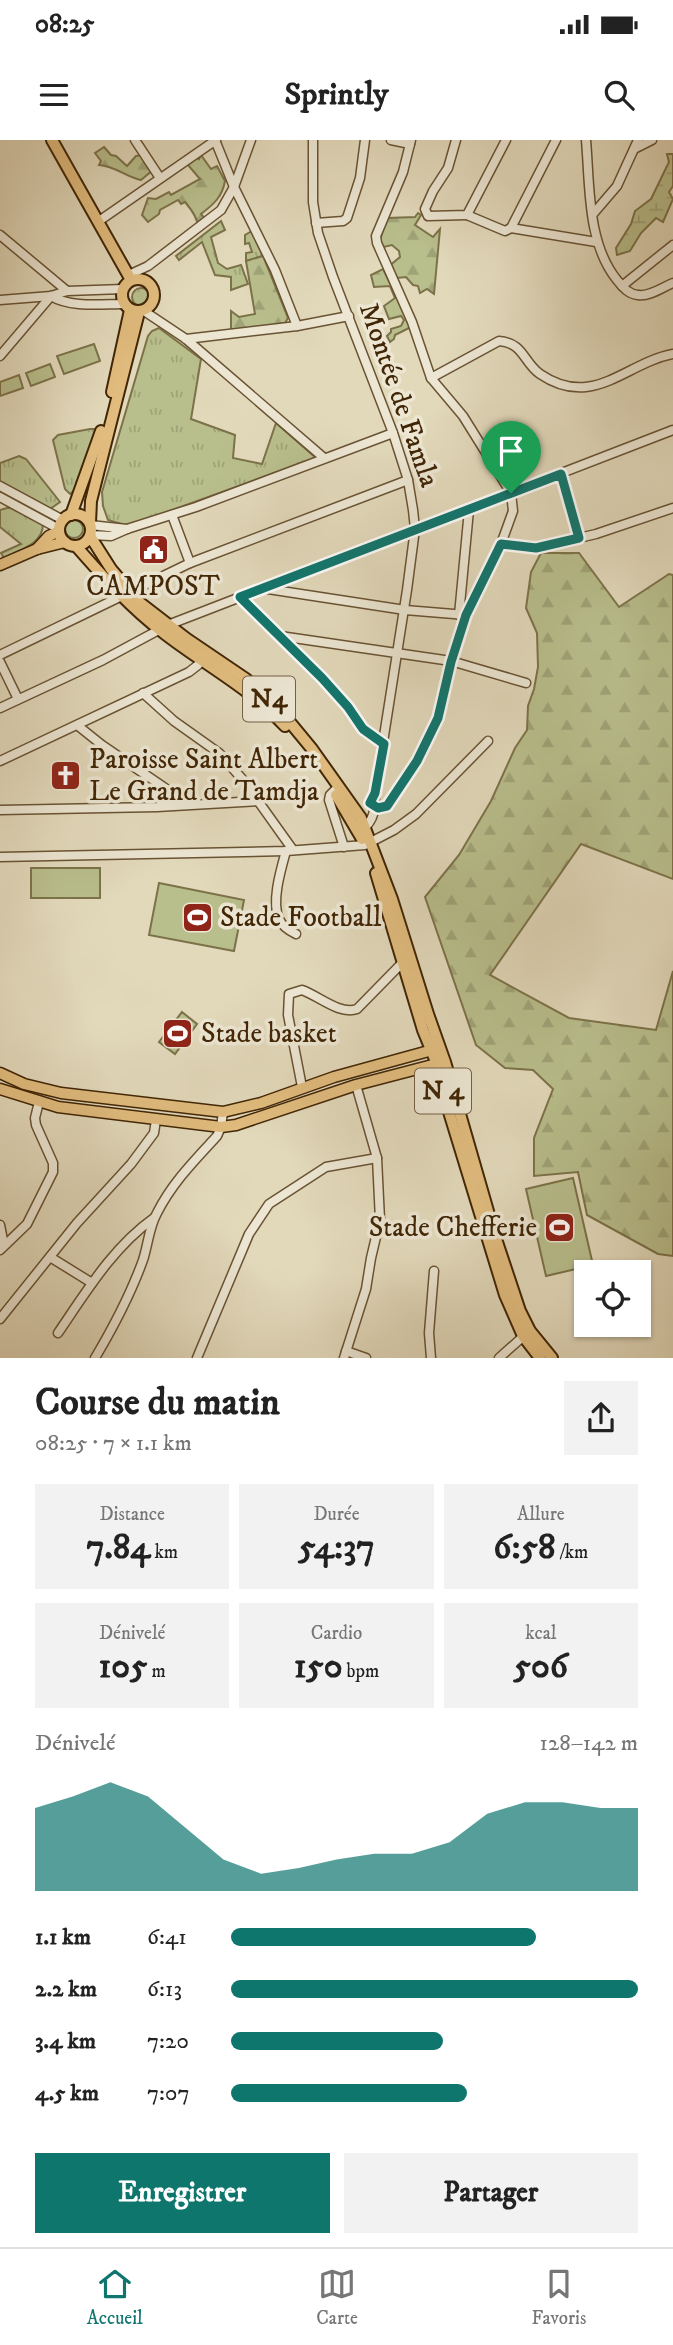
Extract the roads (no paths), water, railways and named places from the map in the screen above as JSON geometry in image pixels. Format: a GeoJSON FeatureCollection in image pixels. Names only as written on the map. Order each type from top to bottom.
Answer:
{"type":"FeatureCollection","features":[{"type":"Feature","properties":{"kind":"highway"},"geometry":{"type":"LineString","coordinates":[[52,140],[101,219]]}},
{"type":"Feature","properties":{"kind":"highway"},"geometry":{"type":"LineString","coordinates":[[57,140],[131,280]]}},
{"type":"Feature","properties":{"kind":"highway"},"geometry":{"type":"LineString","coordinates":[[131,280],[148,282],[154,290],[152,305],[134,309]]}},
{"type":"Feature","properties":{"kind":"highway"},"geometry":{"type":"LineString","coordinates":[[131,280],[122,296],[134,309]]}},
{"type":"Feature","properties":{"kind":"highway"},"geometry":{"type":"LineString","coordinates":[[125,594],[71,544],[63,524],[96,450],[134,309]]}},
{"type":"Feature","properties":{"kind":"highway"},"geometry":{"type":"LineString","coordinates":[[71,544],[83,544],[90,530],[91,501],[134,309]]}},
{"type":"Feature","properties":{"kind":"highway"},"geometry":{"type":"LineString","coordinates":[[63,524],[84,517],[125,594]]}},
{"type":"Feature","properties":{"kind":"highway","name":"N4"},"geometry":{"type":"LineString","coordinates":[[125,594],[164,627],[205,656],[246,679],[279,709],[360,825],[368,844]]}},
{"type":"Feature","properties":{"kind":"highway","name":"N 4"},"geometry":{"type":"LineString","coordinates":[[368,844],[428,1014],[436,1049],[526,1334],[552,1358]]}},
{"type":"Feature","properties":{"kind":"highway"},"geometry":{"type":"LineString","coordinates":[[526,1334],[540,1358]]}},
{"type":"Feature","properties":{"kind":"main road"},"geometry":{"type":"LineString","coordinates":[[37,549],[63,524]]}},
{"type":"Feature","properties":{"kind":"main road"},"geometry":{"type":"LineString","coordinates":[[0,565],[37,549],[71,544]]}},
{"type":"Feature","properties":{"kind":"main road"},"geometry":{"type":"LineString","coordinates":[[0,1073],[24,1084],[61,1093],[223,1112],[261,1103],[302,1087],[436,1049]]}},
{"type":"Feature","properties":{"kind":"main road"},"geometry":{"type":"LineString","coordinates":[[0,1089],[39,1102],[83,1111],[222,1127],[236,1125],[356,1085],[441,1063]]}},
{"type":"Feature","properties":{"kind":"street"},"geometry":{"type":"LineString","coordinates":[[135,140],[160,178]]}},
{"type":"Feature","properties":{"kind":"street"},"geometry":{"type":"LineString","coordinates":[[101,219],[215,140],[234,187],[266,249],[297,326]]}},
{"type":"Feature","properties":{"kind":"street"},"geometry":{"type":"LineString","coordinates":[[0,300],[51,296],[131,280],[221,210],[234,187],[251,140]]}},
{"type":"Feature","properties":{"kind":"street","name":"Montée de Famla"},"geometry":{"type":"LineString","coordinates":[[313,140],[313,202],[316,223],[332,277],[393,433],[408,480],[415,528],[405,610],[372,818],[360,825]]}},
{"type":"Feature","properties":{"kind":"street"},"geometry":{"type":"LineString","coordinates":[[316,223],[343,221],[347,218],[360,178],[365,140]]}},
{"type":"Feature","properties":{"kind":"street"},"geometry":{"type":"LineString","coordinates":[[391,140],[411,142],[403,172],[376,236],[377,243],[412,321],[431,379],[463,416],[511,493],[513,508],[501,544],[462,615]]}},
{"type":"Feature","properties":{"kind":"street"},"geometry":{"type":"LineString","coordinates":[[456,140],[448,168],[425,209],[428,216],[467,215],[505,231],[511,228],[596,242]]}},
{"type":"Feature","properties":{"kind":"street"},"geometry":{"type":"LineString","coordinates":[[467,215],[506,140]]}},
{"type":"Feature","properties":{"kind":"street"},"geometry":{"type":"LineString","coordinates":[[511,228],[556,140]]}},
{"type":"Feature","properties":{"kind":"street"},"geometry":{"type":"LineString","coordinates":[[586,140],[596,242],[605,264],[627,291],[641,296],[673,283]]}},
{"type":"Feature","properties":{"kind":"street"},"geometry":{"type":"LineString","coordinates":[[593,214],[617,186],[637,144],[652,140]]}},
{"type":"Feature","properties":{"kind":"street"},"geometry":{"type":"LineString","coordinates":[[0,235],[67,291]]}},
{"type":"Feature","properties":{"kind":"street"},"geometry":{"type":"LineString","coordinates":[[622,286],[673,245]]}},
{"type":"Feature","properties":{"kind":"street"},"geometry":{"type":"LineString","coordinates":[[51,296],[61,302],[134,309],[186,339],[324,458]]}},
{"type":"Feature","properties":{"kind":"street"},"geometry":{"type":"LineString","coordinates":[[0,356],[51,296]]}},
{"type":"Feature","properties":{"kind":"street"},"geometry":{"type":"LineString","coordinates":[[186,339],[297,326],[349,316]]}},
{"type":"Feature","properties":{"kind":"street"},"geometry":{"type":"LineString","coordinates":[[431,379],[499,341],[521,350],[540,374],[570,387],[609,382],[656,358],[673,354]]}},
{"type":"Feature","properties":{"kind":"street"},"geometry":{"type":"LineString","coordinates":[[0,708],[114,655],[164,627],[673,430]]}},
{"type":"Feature","properties":{"kind":"street"},"geometry":{"type":"LineString","coordinates":[[90,530],[111,536],[393,433]]}},
{"type":"Feature","properties":{"kind":"street"},"geometry":{"type":"LineString","coordinates":[[561,474],[579,538]]}},
{"type":"Feature","properties":{"kind":"street"},"geometry":{"type":"LineString","coordinates":[[0,656],[190,563],[408,480]]}},
{"type":"Feature","properties":{"kind":"street"},"geometry":{"type":"LineString","coordinates":[[0,486],[63,524]]}},
{"type":"Feature","properties":{"kind":"street"},"geometry":{"type":"LineString","coordinates":[[0,497],[63,524]]}},
{"type":"Feature","properties":{"kind":"street"},"geometry":{"type":"LineString","coordinates":[[501,544],[536,548],[579,538],[673,508]]}},
{"type":"Feature","properties":{"kind":"street"},"geometry":{"type":"LineString","coordinates":[[373,805],[387,806],[417,761],[438,718],[462,615],[470,510]]}},
{"type":"Feature","properties":{"kind":"street"},"geometry":{"type":"LineString","coordinates":[[172,515],[190,563]]}},
{"type":"Feature","properties":{"kind":"street"},"geometry":{"type":"LineString","coordinates":[[265,588],[405,610],[462,615]]}},
{"type":"Feature","properties":{"kind":"street"},"geometry":{"type":"LineString","coordinates":[[240,597],[340,697],[363,729],[384,744]]}},
{"type":"Feature","properties":{"kind":"street"},"geometry":{"type":"LineString","coordinates":[[280,636],[451,662],[526,683]]}},
{"type":"Feature","properties":{"kind":"street"},"geometry":{"type":"LineString","coordinates":[[0,761],[189,671],[205,656]]}},
{"type":"Feature","properties":{"kind":"street"},"geometry":{"type":"LineString","coordinates":[[0,662],[18,699]]}},
{"type":"Feature","properties":{"kind":"street"},"geometry":{"type":"LineString","coordinates":[[143,693],[174,721],[219,753],[252,790],[289,850]]}},
{"type":"Feature","properties":{"kind":"street"},"geometry":{"type":"LineString","coordinates":[[77,725],[187,803]]}},
{"type":"Feature","properties":{"kind":"street"},"geometry":{"type":"LineString","coordinates":[[0,858],[289,850],[368,844],[394,830],[426,806],[488,741]]}},
{"type":"Feature","properties":{"kind":"street"},"geometry":{"type":"LineString","coordinates":[[336,789],[329,800],[344,846]]}},
{"type":"Feature","properties":{"kind":"street"},"geometry":{"type":"LineString","coordinates":[[0,810],[157,807],[187,803],[258,801]]}},
{"type":"Feature","properties":{"kind":"street"},"geometry":{"type":"LineString","coordinates":[[289,850],[277,886],[277,912],[279,921],[296,934]]}},
{"type":"Feature","properties":{"kind":"street"},"geometry":{"type":"LineString","coordinates":[[302,1087],[288,1015],[289,994],[302,990],[337,1007],[352,1011],[407,959]]}},
{"type":"Feature","properties":{"kind":"street"},"geometry":{"type":"LineString","coordinates":[[356,1085],[377,1158],[379,1230],[370,1258],[366,1289],[345,1355],[366,1358]]}},
{"type":"Feature","properties":{"kind":"street"},"geometry":{"type":"LineString","coordinates":[[2,1248],[27,1224],[53,1172],[52,1160],[36,1125],[39,1102]]}},
{"type":"Feature","properties":{"kind":"street"},"geometry":{"type":"LineString","coordinates":[[94,1358],[114,1327],[133,1289],[155,1217],[175,1181],[217,1136],[222,1127],[223,1112]]}},
{"type":"Feature","properties":{"kind":"street"},"geometry":{"type":"LineString","coordinates":[[0,1319],[76,1223],[131,1164],[153,1133],[156,1120]]}},
{"type":"Feature","properties":{"kind":"street"},"geometry":{"type":"LineString","coordinates":[[197,1358],[250,1232],[271,1203],[327,1167],[377,1158]]}},
{"type":"Feature","properties":{"kind":"street"},"geometry":{"type":"LineString","coordinates":[[58,1333],[92,1283],[130,1236],[155,1217]]}},
{"type":"Feature","properties":{"kind":"street"},"geometry":{"type":"LineString","coordinates":[[0,1225],[2,1248]]}},
{"type":"Feature","properties":{"kind":"street"},"geometry":{"type":"LineString","coordinates":[[50,1257],[92,1283]]}},
{"type":"Feature","properties":{"kind":"street"},"geometry":{"type":"LineString","coordinates":[[431,1358],[429,1333],[434,1271]]}},
{"type":"Feature","properties":{"kind":"street"},"geometry":{"type":"LineString","coordinates":[[499,1358],[526,1334]]}},
{"type":"Feature","properties":{"kind":"place","name":"CAMPOST"},"geometry":{"type":"Point","coordinates":[153,549]}},
{"type":"Feature","properties":{"kind":"place","name":"Paroisse Saint Albert Le Grand de Tamdja"},"geometry":{"type":"Point","coordinates":[66,775]}},
{"type":"Feature","properties":{"kind":"place","name":"Stade Football"},"geometry":{"type":"Point","coordinates":[197,917]}},
{"type":"Feature","properties":{"kind":"place","name":"Stade basket"},"geometry":{"type":"Point","coordinates":[178,1033]}},
{"type":"Feature","properties":{"kind":"place","name":"Stade Chefferie"},"geometry":{"type":"Point","coordinates":[560,1227]}}]}
